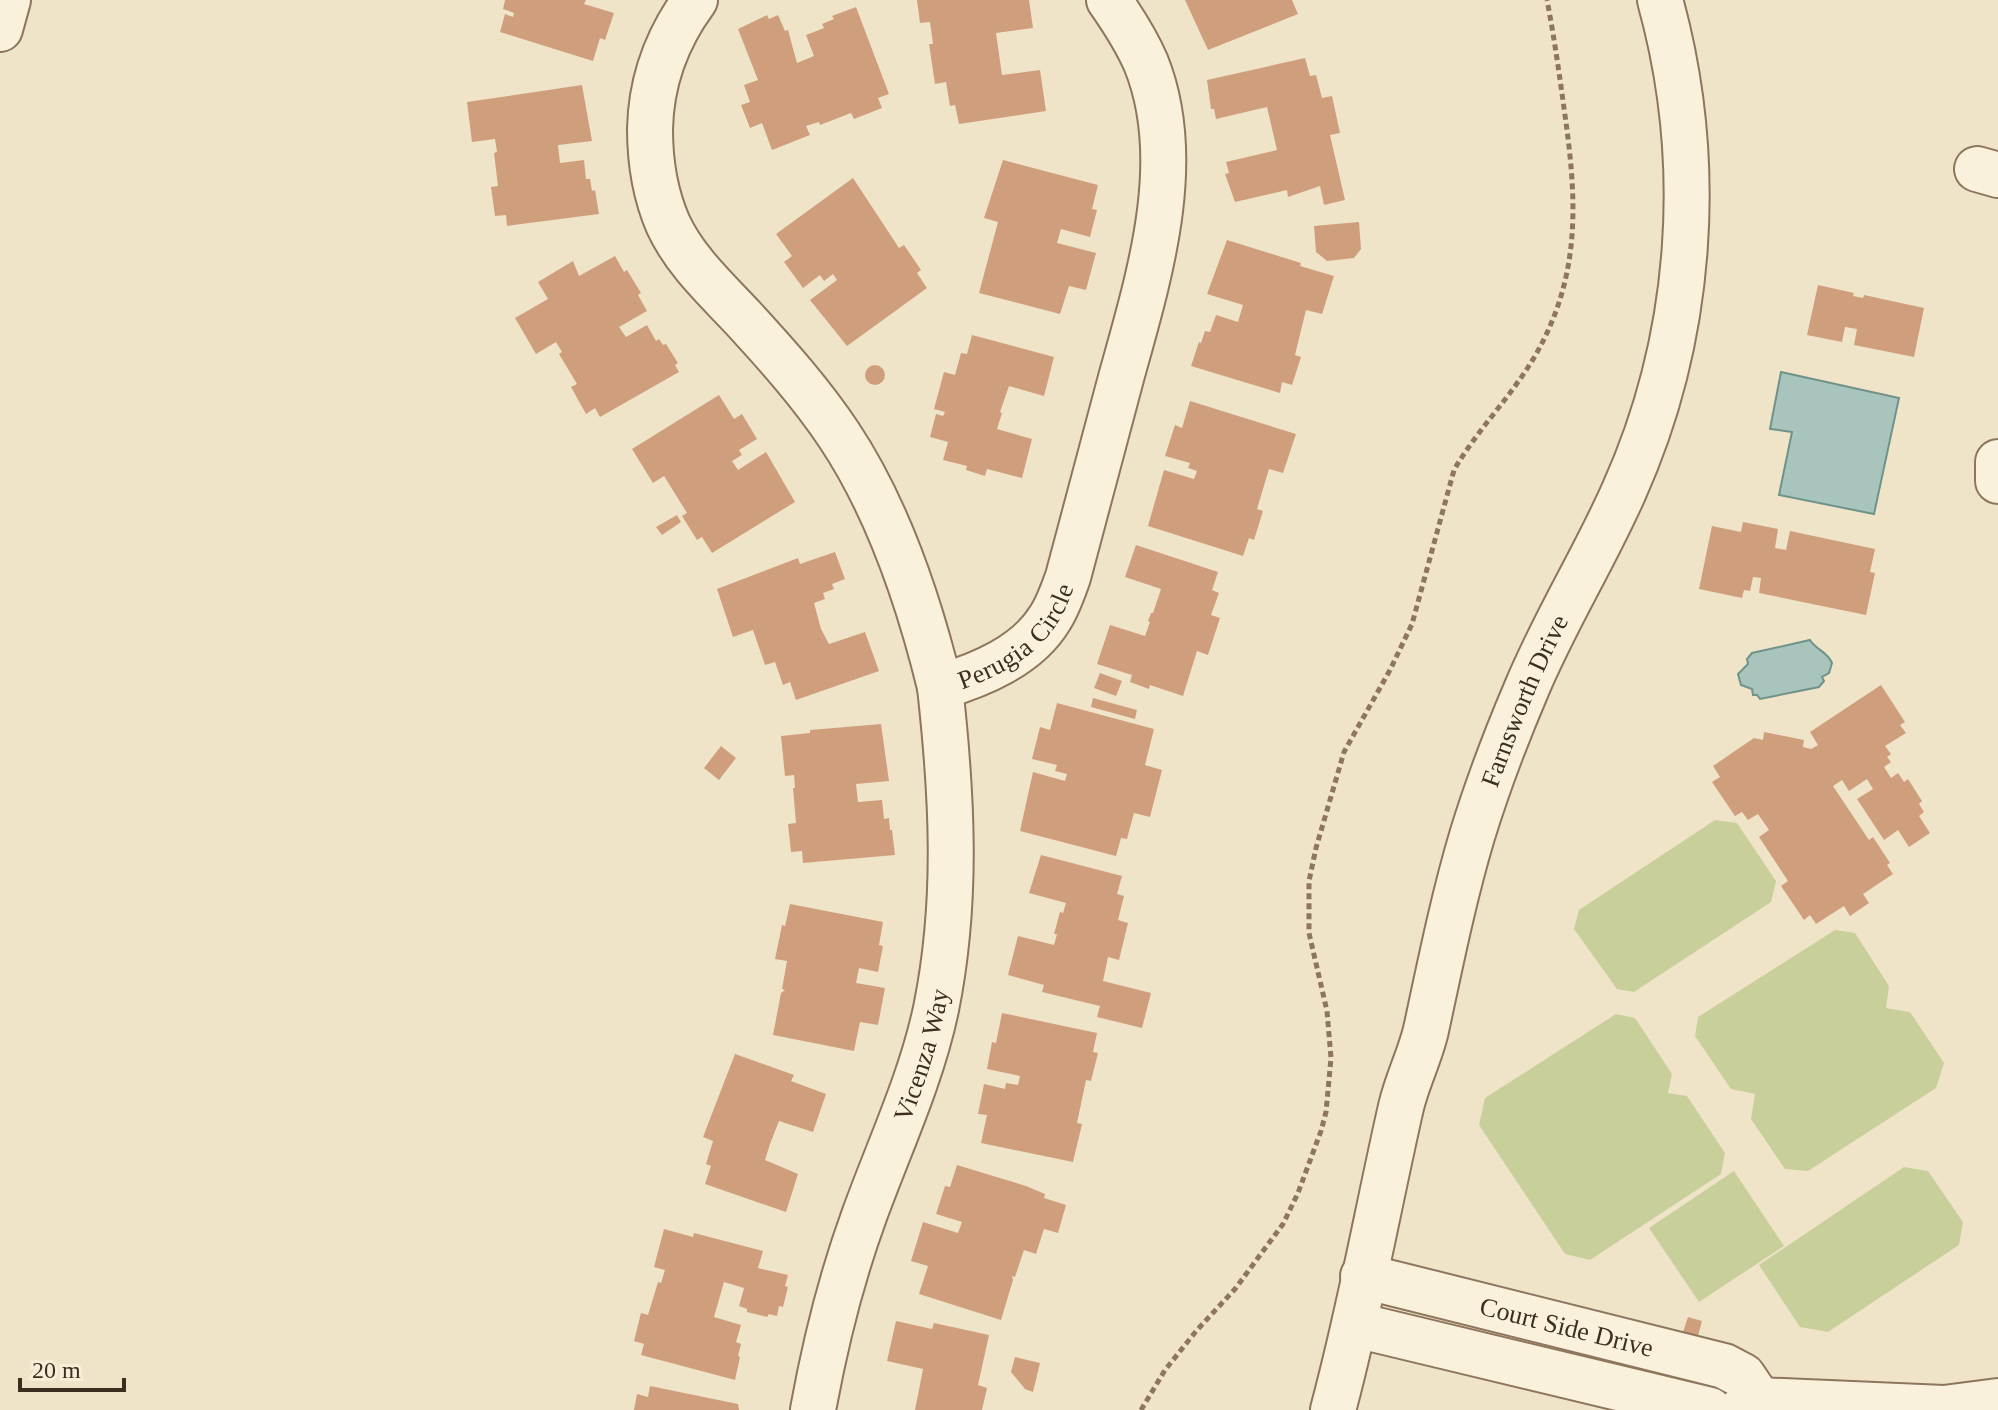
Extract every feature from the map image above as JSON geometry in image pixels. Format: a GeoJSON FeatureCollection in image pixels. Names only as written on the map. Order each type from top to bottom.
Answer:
{"type":"FeatureCollection","features":[{"type":"Feature","properties":{"kind":"street"},"geometry":{"type":"LineString","coordinates":[[0,29],[8,0]]}},
{"type":"Feature","properties":{"kind":"street","name":"Perugia Circle"},"geometry":{"type":"LineString","coordinates":[[695,0],[665,50],[652,96],[651,164],[661,206],[669,226],[694,266],[790,369],[852,456],[907,577],[940,687],[983,672],[1001,662],[1033,638],[1051,618],[1068,577],[1146,286],[1161,205],[1159,116],[1147,66],[1109,0]]}},
{"type":"Feature","properties":{"kind":"street","name":"Farnsworth Drive"},"geometry":{"type":"LineString","coordinates":[[1333,1410],[1356,1325],[1363,1276],[1403,1101],[1425,1034],[1438,966],[1473,834],[1526,688],[1625,489],[1660,394],[1683,277],[1687,192],[1685,131],[1679,87],[1660,0]]}},
{"type":"Feature","properties":{"kind":"street"},"geometry":{"type":"LineString","coordinates":[[1998,462],[1998,481]]}},
{"type":"Feature","properties":{"kind":"street","name":"Vicenza Way"},"geometry":{"type":"LineString","coordinates":[[813,1410],[850,1258],[913,1089],[938,998],[953,865],[940,687]]}},
{"type":"Feature","properties":{"kind":"street","name":"Court Side Drive"},"geometry":{"type":"LineString","coordinates":[[1363,1276],[1724,1366],[1743,1376],[1752,1407],[1944,1408],[1998,1401]]}},
{"type":"Feature","properties":{"kind":"street","name":"Court Side Drive"},"geometry":{"type":"LineString","coordinates":[[1356,1325],[1710,1410]]}},
{"type":"Feature","properties":{"kind":"path"},"geometry":{"type":"LineString","coordinates":[[1141,1410],[1165,1370],[1266,1250],[1298,1193],[1309,1166],[1326,1112],[1331,1076],[1330,1034],[1313,956],[1307,908],[1309,881],[1328,803],[1344,752],[1412,624],[1454,470],[1464,452],[1487,426],[1534,359],[1556,314],[1571,260],[1575,201],[1547,0]]}},
{"type":"Feature","properties":{"kind":"green space"},"geometry":{"type":"Polygon","coordinates":[[[1715,820],[1737,823],[1776,881],[1771,902],[1634,992],[1617,989],[1574,929],[1579,910],[1715,820]]]}},
{"type":"Feature","properties":{"kind":"green space"},"geometry":{"type":"Polygon","coordinates":[[[1835,930],[1855,933],[1889,986],[1886,1008],[1910,1012],[1944,1063],[1936,1088],[1808,1171],[1785,1169],[1751,1119],[1755,1094],[1731,1089],[1695,1036],[1698,1017],[1835,930]]]}},
{"type":"Feature","properties":{"kind":"green space"},"geometry":{"type":"Polygon","coordinates":[[[1616,1014],[1635,1018],[1672,1074],[1668,1093],[1687,1096],[1725,1153],[1721,1174],[1590,1260],[1565,1254],[1479,1125],[1485,1098],[1616,1014]]]}},
{"type":"Feature","properties":{"kind":"green space"},"geometry":{"type":"Polygon","coordinates":[[[1904,1167],[1928,1171],[1963,1222],[1959,1245],[1828,1332],[1800,1327],[1759,1265],[1904,1167]]]}},
{"type":"Feature","properties":{"kind":"green space"},"geometry":{"type":"Polygon","coordinates":[[[1734,1171],[1784,1246],[1699,1302],[1649,1228],[1734,1171]]]}},
{"type":"Feature","properties":{"kind":"water"},"geometry":{"type":"Polygon","coordinates":[[[1781,372],[1899,398],[1874,514],[1779,495],[1792,432],[1770,429],[1781,372]]]}},
{"type":"Feature","properties":{"kind":"water"},"geometry":{"type":"Polygon","coordinates":[[[1810,640],[1832,663],[1819,687],[1760,699],[1753,695],[1752,689],[1741,685],[1738,674],[1748,664],[1747,659],[1752,653],[1810,640]]]}},
{"type":"Feature","properties":{"kind":"building"},"geometry":{"type":"Polygon","coordinates":[[[505,0],[586,0],[584,4],[614,13],[605,40],[600,38],[593,61],[500,32],[505,14],[513,17],[514,13],[503,9],[505,0]]]}},
{"type":"Feature","properties":{"kind":"building"},"geometry":{"type":"Polygon","coordinates":[[[917,0],[1029,0],[1033,28],[996,33],[1002,75],[1040,70],[1046,111],[959,124],[955,105],[950,106],[946,82],[935,84],[929,44],[933,44],[930,22],[920,23],[917,0]]]}},
{"type":"Feature","properties":{"kind":"building"},"geometry":{"type":"Polygon","coordinates":[[[1185,0],[1292,0],[1298,14],[1208,50],[1185,0]]]}},
{"type":"Feature","properties":{"kind":"building"},"geometry":{"type":"Polygon","coordinates":[[[856,7],[889,94],[878,98],[882,108],[854,119],[851,113],[820,125],[819,122],[806,126],[810,135],[772,150],[762,123],[750,128],[741,105],[750,102],[744,85],[758,80],[738,29],[767,15],[769,19],[778,15],[785,31],[788,30],[797,63],[814,56],[806,35],[824,28],[822,24],[834,19],[832,16],[856,7]]]}},
{"type":"Feature","properties":{"kind":"building"},"geometry":{"type":"Polygon","coordinates":[[[1305,58],[1310,76],[1316,75],[1322,98],[1332,96],[1340,133],[1330,135],[1345,200],[1324,205],[1320,186],[1288,197],[1287,190],[1235,202],[1225,174],[1229,173],[1226,162],[1277,150],[1267,107],[1216,119],[1214,109],[1211,109],[1207,80],[1305,58]]]}},
{"type":"Feature","properties":{"kind":"building"},"geometry":{"type":"Polygon","coordinates":[[[582,85],[592,141],[558,145],[560,163],[584,160],[586,179],[590,179],[592,191],[595,190],[599,214],[507,226],[506,215],[495,216],[491,187],[498,186],[495,139],[472,142],[467,102],[582,85]]]}},
{"type":"Feature","properties":{"kind":"building"},"geometry":{"type":"Polygon","coordinates":[[[1003,160],[1098,185],[1092,209],[1097,210],[1090,237],[1061,229],[1057,243],[1096,253],[1086,290],[1069,286],[1060,314],[979,293],[998,222],[984,218],[1003,160]]]}},
{"type":"Feature","properties":{"kind":"building"},"geometry":{"type":"Polygon","coordinates":[[[853,178],[899,248],[904,245],[921,270],[917,273],[927,288],[847,346],[810,300],[837,280],[833,274],[824,281],[820,275],[803,288],[784,262],[792,256],[776,234],[853,178]]]}},
{"type":"Feature","properties":{"kind":"building"},"geometry":{"type":"Polygon","coordinates":[[[1359,222],[1361,249],[1354,258],[1327,261],[1316,252],[1314,226],[1359,222]]]}},
{"type":"Feature","properties":{"kind":"building"},"geometry":{"type":"Polygon","coordinates":[[[1227,240],[1334,276],[1322,314],[1306,310],[1295,355],[1301,357],[1292,385],[1282,382],[1280,393],[1191,366],[1199,342],[1205,331],[1210,332],[1216,315],[1238,322],[1243,305],[1207,294],[1227,240]]]}},
{"type":"Feature","properties":{"kind":"building"},"geometry":{"type":"Polygon","coordinates":[[[615,256],[641,293],[638,295],[647,311],[619,327],[626,337],[647,325],[656,341],[659,339],[663,345],[666,344],[678,363],[675,365],[679,372],[600,417],[595,408],[586,414],[571,387],[577,384],[559,354],[562,352],[556,342],[536,354],[515,318],[548,299],[538,282],[573,261],[579,276],[615,256]]]}},
{"type":"Feature","properties":{"kind":"building"},"geometry":{"type":"Polygon","coordinates":[[[1818,285],[1854,293],[1853,296],[1863,298],[1864,295],[1924,308],[1914,357],[1854,345],[1857,329],[1845,327],[1842,342],[1807,335],[1818,285]]]}},
{"type":"Feature","properties":{"kind":"building"},"geometry":{"type":"Polygon","coordinates":[[[972,335],[1054,357],[1044,396],[1009,386],[1000,412],[997,429],[1032,439],[1022,478],[987,469],[985,476],[966,470],[967,466],[943,460],[948,442],[930,437],[936,414],[943,416],[945,412],[934,409],[944,372],[955,375],[961,353],[967,354],[972,335]]]}},
{"type":"Feature","properties":{"kind":"building"},"geometry":{"type":"Polygon","coordinates":[[[875,365],[882,368],[885,375],[882,382],[875,385],[868,382],[865,375],[868,368],[875,365]]]}},
{"type":"Feature","properties":{"kind":"building"},"geometry":{"type":"Polygon","coordinates":[[[719,395],[734,419],[742,414],[757,439],[739,450],[742,455],[732,461],[738,470],[766,452],[795,502],[712,553],[702,537],[697,540],[682,516],[687,513],[664,476],[653,483],[632,449],[719,395]]]}},
{"type":"Feature","properties":{"kind":"building"},"geometry":{"type":"Polygon","coordinates":[[[1190,401],[1296,434],[1283,473],[1269,469],[1257,509],[1263,511],[1254,540],[1249,538],[1243,556],[1148,526],[1164,470],[1194,479],[1197,471],[1188,468],[1190,463],[1165,456],[1175,425],[1182,428],[1190,401]]]}},
{"type":"Feature","properties":{"kind":"building"},"geometry":{"type":"Polygon","coordinates":[[[677,515],[681,522],[662,535],[656,527],[677,515]]]}},
{"type":"Feature","properties":{"kind":"building"},"geometry":{"type":"Polygon","coordinates":[[[1743,522],[1778,529],[1775,548],[1786,550],[1790,531],[1875,549],[1870,572],[1875,573],[1866,615],[1759,593],[1761,578],[1753,577],[1750,591],[1744,590],[1742,598],[1699,589],[1712,526],[1741,532],[1743,522]]]}},
{"type":"Feature","properties":{"kind":"building"},"geometry":{"type":"Polygon","coordinates":[[[1136,545],[1218,572],[1212,590],[1219,593],[1211,615],[1220,618],[1208,655],[1197,651],[1183,696],[1130,682],[1132,675],[1097,664],[1110,625],[1145,636],[1161,589],[1125,577],[1136,545]]]}},
{"type":"Feature","properties":{"kind":"building"},"geometry":{"type":"Polygon","coordinates":[[[835,552],[845,579],[832,584],[834,589],[823,593],[825,599],[814,603],[821,629],[829,644],[865,632],[879,671],[796,700],[790,682],[783,685],[775,662],[765,665],[753,630],[733,637],[717,589],[798,558],[800,564],[835,552]]]}},
{"type":"Feature","properties":{"kind":"building"},"geometry":{"type":"Polygon","coordinates":[[[1100,673],[1122,681],[1116,696],[1094,688],[1100,673]]]}},
{"type":"Feature","properties":{"kind":"building"},"geometry":{"type":"Polygon","coordinates":[[[1881,685],[1905,722],[1900,725],[1906,733],[1885,746],[1891,754],[1887,757],[1891,762],[1884,767],[1891,778],[1898,773],[1904,782],[1908,779],[1922,801],[1919,804],[1924,812],[1919,816],[1930,833],[1909,847],[1898,830],[1884,840],[1857,799],[1873,789],[1867,779],[1849,791],[1842,780],[1833,786],[1869,840],[1873,837],[1890,863],[1887,865],[1893,874],[1863,894],[1869,903],[1850,916],[1844,906],[1816,924],[1810,915],[1804,920],[1781,886],[1788,881],[1759,837],[1769,830],[1758,814],[1748,820],[1742,812],[1735,816],[1712,782],[1720,777],[1713,766],[1754,738],[1763,740],[1764,732],[1804,740],[1803,747],[1811,749],[1818,745],[1810,732],[1881,685]]]}},
{"type":"Feature","properties":{"kind":"building"},"geometry":{"type":"Polygon","coordinates":[[[1093,698],[1137,710],[1135,719],[1091,707],[1093,698]]]}},
{"type":"Feature","properties":{"kind":"building"},"geometry":{"type":"Polygon","coordinates":[[[1057,703],[1154,729],[1145,765],[1162,770],[1150,817],[1134,813],[1127,839],[1121,838],[1116,856],[1020,831],[1033,772],[1065,781],[1067,774],[1055,771],[1057,765],[1032,759],[1040,727],[1050,730],[1057,703]]]}},
{"type":"Feature","properties":{"kind":"building"},"geometry":{"type":"Polygon","coordinates":[[[881,724],[889,781],[856,784],[858,802],[882,800],[884,819],[889,818],[892,830],[895,855],[803,863],[802,851],[791,852],[788,824],[796,823],[794,775],[785,776],[781,736],[810,733],[810,730],[881,724]]]}},
{"type":"Feature","properties":{"kind":"building"},"geometry":{"type":"Polygon","coordinates":[[[721,746],[736,758],[719,780],[704,768],[721,746]]]}},
{"type":"Feature","properties":{"kind":"building"},"geometry":{"type":"Polygon","coordinates":[[[1041,855],[1122,876],[1117,894],[1124,896],[1118,920],[1128,923],[1119,960],[1108,957],[1103,981],[1151,993],[1142,1028],[1097,1017],[1100,1006],[1042,992],[1044,985],[1008,975],[1018,936],[1054,945],[1060,912],[1063,913],[1066,903],[1029,893],[1041,855]]]}},
{"type":"Feature","properties":{"kind":"building"},"geometry":{"type":"Polygon","coordinates":[[[790,904],[883,922],[878,972],[859,968],[856,983],[885,988],[878,1025],[860,1022],[854,1051],[773,1035],[781,993],[785,990],[782,989],[787,961],[775,959],[790,904]]]}},
{"type":"Feature","properties":{"kind":"building"},"geometry":{"type":"Polygon","coordinates":[[[1002,1013],[1097,1033],[1093,1052],[1098,1053],[1091,1081],[1086,1080],[1077,1123],[1082,1124],[1073,1162],[981,1143],[987,1115],[978,1114],[984,1084],[1005,1089],[1006,1083],[1018,1085],[1020,1076],[987,1069],[1002,1013]]]}},
{"type":"Feature","properties":{"kind":"building"},"geometry":{"type":"Polygon","coordinates":[[[735,1054],[794,1075],[791,1081],[826,1094],[813,1132],[779,1121],[770,1144],[765,1160],[798,1174],[786,1212],[705,1184],[711,1166],[706,1164],[713,1141],[703,1137],[735,1054]]]}},
{"type":"Feature","properties":{"kind":"building"},"geometry":{"type":"Polygon","coordinates":[[[957,1165],[1026,1186],[1045,1194],[1044,1198],[1066,1205],[1058,1233],[1044,1229],[1036,1254],[1024,1250],[1015,1277],[1012,1276],[1001,1320],[919,1294],[928,1266],[911,1261],[923,1222],[958,1233],[962,1222],[936,1214],[945,1186],[950,1187],[957,1165]]]}},
{"type":"Feature","properties":{"kind":"building"},"geometry":{"type":"Polygon","coordinates":[[[664,1229],[693,1237],[694,1233],[763,1251],[758,1268],[788,1275],[783,1307],[779,1306],[777,1316],[747,1312],[739,1306],[744,1288],[724,1282],[714,1317],[741,1325],[736,1342],[741,1344],[735,1380],[641,1355],[644,1344],[634,1341],[641,1313],[648,1315],[665,1270],[654,1267],[664,1229]]]}},
{"type":"Feature","properties":{"kind":"building"},"geometry":{"type":"Polygon","coordinates":[[[1688,1317],[1702,1321],[1698,1336],[1683,1332],[1688,1317]]]}},
{"type":"Feature","properties":{"kind":"building"},"geometry":{"type":"Polygon","coordinates":[[[896,1321],[932,1329],[934,1323],[989,1335],[978,1385],[987,1388],[982,1410],[915,1410],[923,1369],[887,1361],[896,1321]]]}},
{"type":"Feature","properties":{"kind":"building"},"geometry":{"type":"Polygon","coordinates":[[[1015,1357],[1040,1363],[1033,1392],[1025,1389],[1011,1372],[1015,1357]]]}},
{"type":"Feature","properties":{"kind":"building"},"geometry":{"type":"Polygon","coordinates":[[[650,1386],[738,1404],[739,1410],[634,1410],[637,1394],[648,1397],[650,1386]]]}}]}
